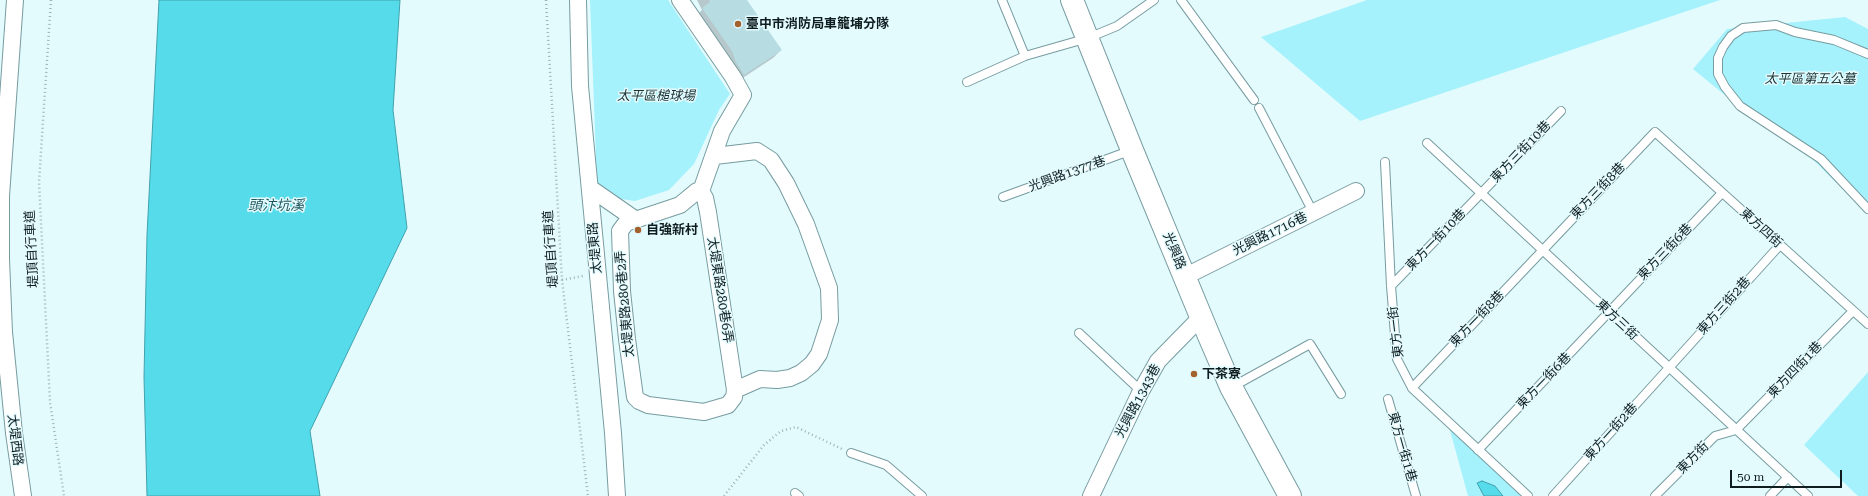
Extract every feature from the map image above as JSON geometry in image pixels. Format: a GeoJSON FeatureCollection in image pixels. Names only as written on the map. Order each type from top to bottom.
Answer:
{"type":"FeatureCollection","features":[{"type":"Feature","properties":{"kind":"main road","name":"光興路"},"geometry":{"type":"LineString","coordinates":[[1072,0],[1184,277],[1231,387],[1290,496]]}},
{"type":"Feature","properties":{"kind":"street","name":"太堤西路"},"geometry":{"type":"LineString","coordinates":[[15,0],[1,196],[1,259],[4,332],[12,418],[23,496]]}},
{"type":"Feature","properties":{"kind":"street","name":"太堤東路"},"geometry":{"type":"LineString","coordinates":[[578,0],[580,86],[595,192],[597,274],[613,433],[617,496]]}},
{"type":"Feature","properties":{"kind":"street"},"geometry":{"type":"LineString","coordinates":[[680,0],[733,77],[743,95],[722,131],[715,156],[701,191]]}},
{"type":"Feature","properties":{"kind":"street"},"geometry":{"type":"LineString","coordinates":[[715,156],[757,151],[771,160],[793,197],[820,259],[829,288],[830,320],[819,354],[812,364],[801,373],[790,378],[777,380],[760,379],[735,390]]}},
{"type":"Feature","properties":{"kind":"street","name":"太堤東路280巷2弄"},"geometry":{"type":"LineString","coordinates":[[701,191],[697,191],[680,204],[626,223],[620,231],[623,309],[635,397],[639,401],[648,405],[704,412],[728,405],[734,397],[735,390]]}},
{"type":"Feature","properties":{"kind":"street","name":"太堤東路280巷6弄"},"geometry":{"type":"LineString","coordinates":[[701,191],[705,198],[708,212],[735,390]]}},
{"type":"Feature","properties":{"kind":"street","name":"光興路1716巷"},"geometry":{"type":"LineString","coordinates":[[1184,277],[1356,191]]}},
{"type":"Feature","properties":{"kind":"street"},"geometry":{"type":"LineString","coordinates":[[595,192],[636,220]]}},
{"type":"Feature","properties":{"kind":"street","name":"光興路1343巷"},"geometry":{"type":"LineString","coordinates":[[1090,496],[1140,391],[1158,361],[1201,317]]}},
{"type":"Feature","properties":{"kind":"lane"},"geometry":{"type":"LineString","coordinates":[[1002,0],[1025,56]]}},
{"type":"Feature","properties":{"kind":"lane"},"geometry":{"type":"LineString","coordinates":[[967,82],[1025,56],[1088,38],[1117,26],[1154,0]]}},
{"type":"Feature","properties":{"kind":"lane"},"geometry":{"type":"LineString","coordinates":[[1181,0],[1254,100]]}},
{"type":"Feature","properties":{"kind":"lane"},"geometry":{"type":"LineString","coordinates":[[1868,54],[1834,40],[1795,32],[1776,25],[1744,28],[1731,36],[1723,47],[1718,58],[1718,74],[1725,87],[1740,106],[1821,159],[1868,209]]}},
{"type":"Feature","properties":{"kind":"lane"},"geometry":{"type":"LineString","coordinates":[[1259,108],[1313,212]]}},
{"type":"Feature","properties":{"kind":"lane","name":"東方三街10巷"},"geometry":{"type":"LineString","coordinates":[[1481,193],[1561,111]]}},
{"type":"Feature","properties":{"kind":"lane","name":"東方四街"},"geometry":{"type":"LineString","coordinates":[[1654,132],[1868,324]]}},
{"type":"Feature","properties":{"kind":"lane","name":"東方三街8巷"},"geometry":{"type":"LineString","coordinates":[[1542,250],[1654,132]]}},
{"type":"Feature","properties":{"kind":"lane","name":"東方三街"},"geometry":{"type":"LineString","coordinates":[[1427,143],[1808,496]]}},
{"type":"Feature","properties":{"kind":"lane","name":"光興路1377巷"},"geometry":{"type":"LineString","coordinates":[[1003,197],[1132,150]]}},
{"type":"Feature","properties":{"kind":"lane","name":"東方一街"},"geometry":{"type":"LineString","coordinates":[[1384,162],[1397,359],[1412,388],[1528,496]]}},
{"type":"Feature","properties":{"kind":"lane","name":"東方一街10巷"},"geometry":{"type":"LineString","coordinates":[[1391,286],[1481,193]]}},
{"type":"Feature","properties":{"kind":"lane","name":"東方三街6巷"},"geometry":{"type":"LineString","coordinates":[[1609,312],[1722,193]]}},
{"type":"Feature","properties":{"kind":"lane","name":"東方三街2巷"},"geometry":{"type":"LineString","coordinates":[[1669,368],[1780,245]]}},
{"type":"Feature","properties":{"kind":"lane","name":"東方一街8巷"},"geometry":{"type":"LineString","coordinates":[[1412,388],[1542,250]]}},
{"type":"Feature","properties":{"kind":"lane","name":"東方四街1巷"},"geometry":{"type":"LineString","coordinates":[[1736,430],[1853,311]]}},
{"type":"Feature","properties":{"kind":"lane","name":"東方一街6巷"},"geometry":{"type":"LineString","coordinates":[[1478,450],[1609,312]]}},
{"type":"Feature","properties":{"kind":"lane"},"geometry":{"type":"LineString","coordinates":[[1079,333],[1140,391]]}},
{"type":"Feature","properties":{"kind":"lane"},"geometry":{"type":"LineString","coordinates":[[1231,387],[1310,344],[1341,394]]}},
{"type":"Feature","properties":{"kind":"lane","name":"東方一街2巷"},"geometry":{"type":"LineString","coordinates":[[1554,496],[1669,368]]}},
{"type":"Feature","properties":{"kind":"lane","name":"東方一街1巷"},"geometry":{"type":"LineString","coordinates":[[1388,399],[1416,496]]}},
{"type":"Feature","properties":{"kind":"lane","name":"東方街"},"geometry":{"type":"LineString","coordinates":[[1655,496],[1715,436],[1736,430]]}},
{"type":"Feature","properties":{"kind":"lane"},"geometry":{"type":"LineString","coordinates":[[851,454],[886,465],[922,496]]}},
{"type":"Feature","properties":{"kind":"lane"},"geometry":{"type":"LineString","coordinates":[[1770,496],[1788,477]]}},
{"type":"Feature","properties":{"kind":"path","name":"堤頂自行車道"},"geometry":{"type":"LineString","coordinates":[[50,0],[39,182],[50,402],[64,496]]}},
{"type":"Feature","properties":{"kind":"path","name":"堤頂自行車道"},"geometry":{"type":"LineString","coordinates":[[546,0],[562,280],[588,496]]}},
{"type":"Feature","properties":{"kind":"path"},"geometry":{"type":"LineString","coordinates":[[562,280],[597,274]]}},
{"type":"Feature","properties":{"kind":"path"},"geometry":{"type":"LineString","coordinates":[[724,496],[764,445],[781,431],[796,427],[851,454]]}},
{"type":"Feature","properties":{"kind":"green space","name":"太平區槌球場"},"geometry":{"type":"Polygon","coordinates":[[[590,0],[668,0],[730,94],[719,110],[694,164],[669,190],[635,201],[607,197],[597,184],[590,0]]]}},
{"type":"Feature","properties":{"kind":"green space"},"geometry":{"type":"Polygon","coordinates":[[[1367,0],[1720,0],[1360,121],[1261,37],[1367,0]]]}},
{"type":"Feature","properties":{"kind":"green space","name":"太平區第五公墓"},"geometry":{"type":"Polygon","coordinates":[[[1845,17],[1868,29],[1868,214],[1783,130],[1726,96],[1693,69],[1727,29],[1845,17]]]}},
{"type":"Feature","properties":{"kind":"green space"},"geometry":{"type":"Polygon","coordinates":[[[1868,372],[1868,496],[1858,496],[1804,445],[1868,372]]]}},
{"type":"Feature","properties":{"kind":"green space"},"geometry":{"type":"Polygon","coordinates":[[[1454,421],[1526,496],[1468,496],[1448,423],[1454,421]]]}},
{"type":"Feature","properties":{"kind":"water","name":"頭汴坑溪"},"geometry":{"type":"Polygon","coordinates":[[[159,0],[400,0],[393,110],[407,228],[310,431],[320,496],[147,496],[144,377],[147,235],[159,0]]]}},
{"type":"Feature","properties":{"kind":"water"},"geometry":{"type":"Polygon","coordinates":[[[1482,481],[1495,486],[1503,496],[1484,496],[1477,483],[1482,481]]]}},
{"type":"Feature","properties":{"kind":"building","name":"臺中市消防局車籠埔分隊"},"geometry":{"type":"Polygon","coordinates":[[[709,0],[747,0],[782,50],[744,75],[736,62],[732,51],[702,8],[710,2],[709,0]]]}},
{"type":"Feature","properties":{"kind":"place","name":"臺中市消防局車籠埔分隊"},"geometry":{"type":"Point","coordinates":[738,24]}},
{"type":"Feature","properties":{"kind":"place","name":"自強新村"},"geometry":{"type":"Point","coordinates":[638,230]}},
{"type":"Feature","properties":{"kind":"place","name":"下茶寮"},"geometry":{"type":"Point","coordinates":[1194,374]}}]}
